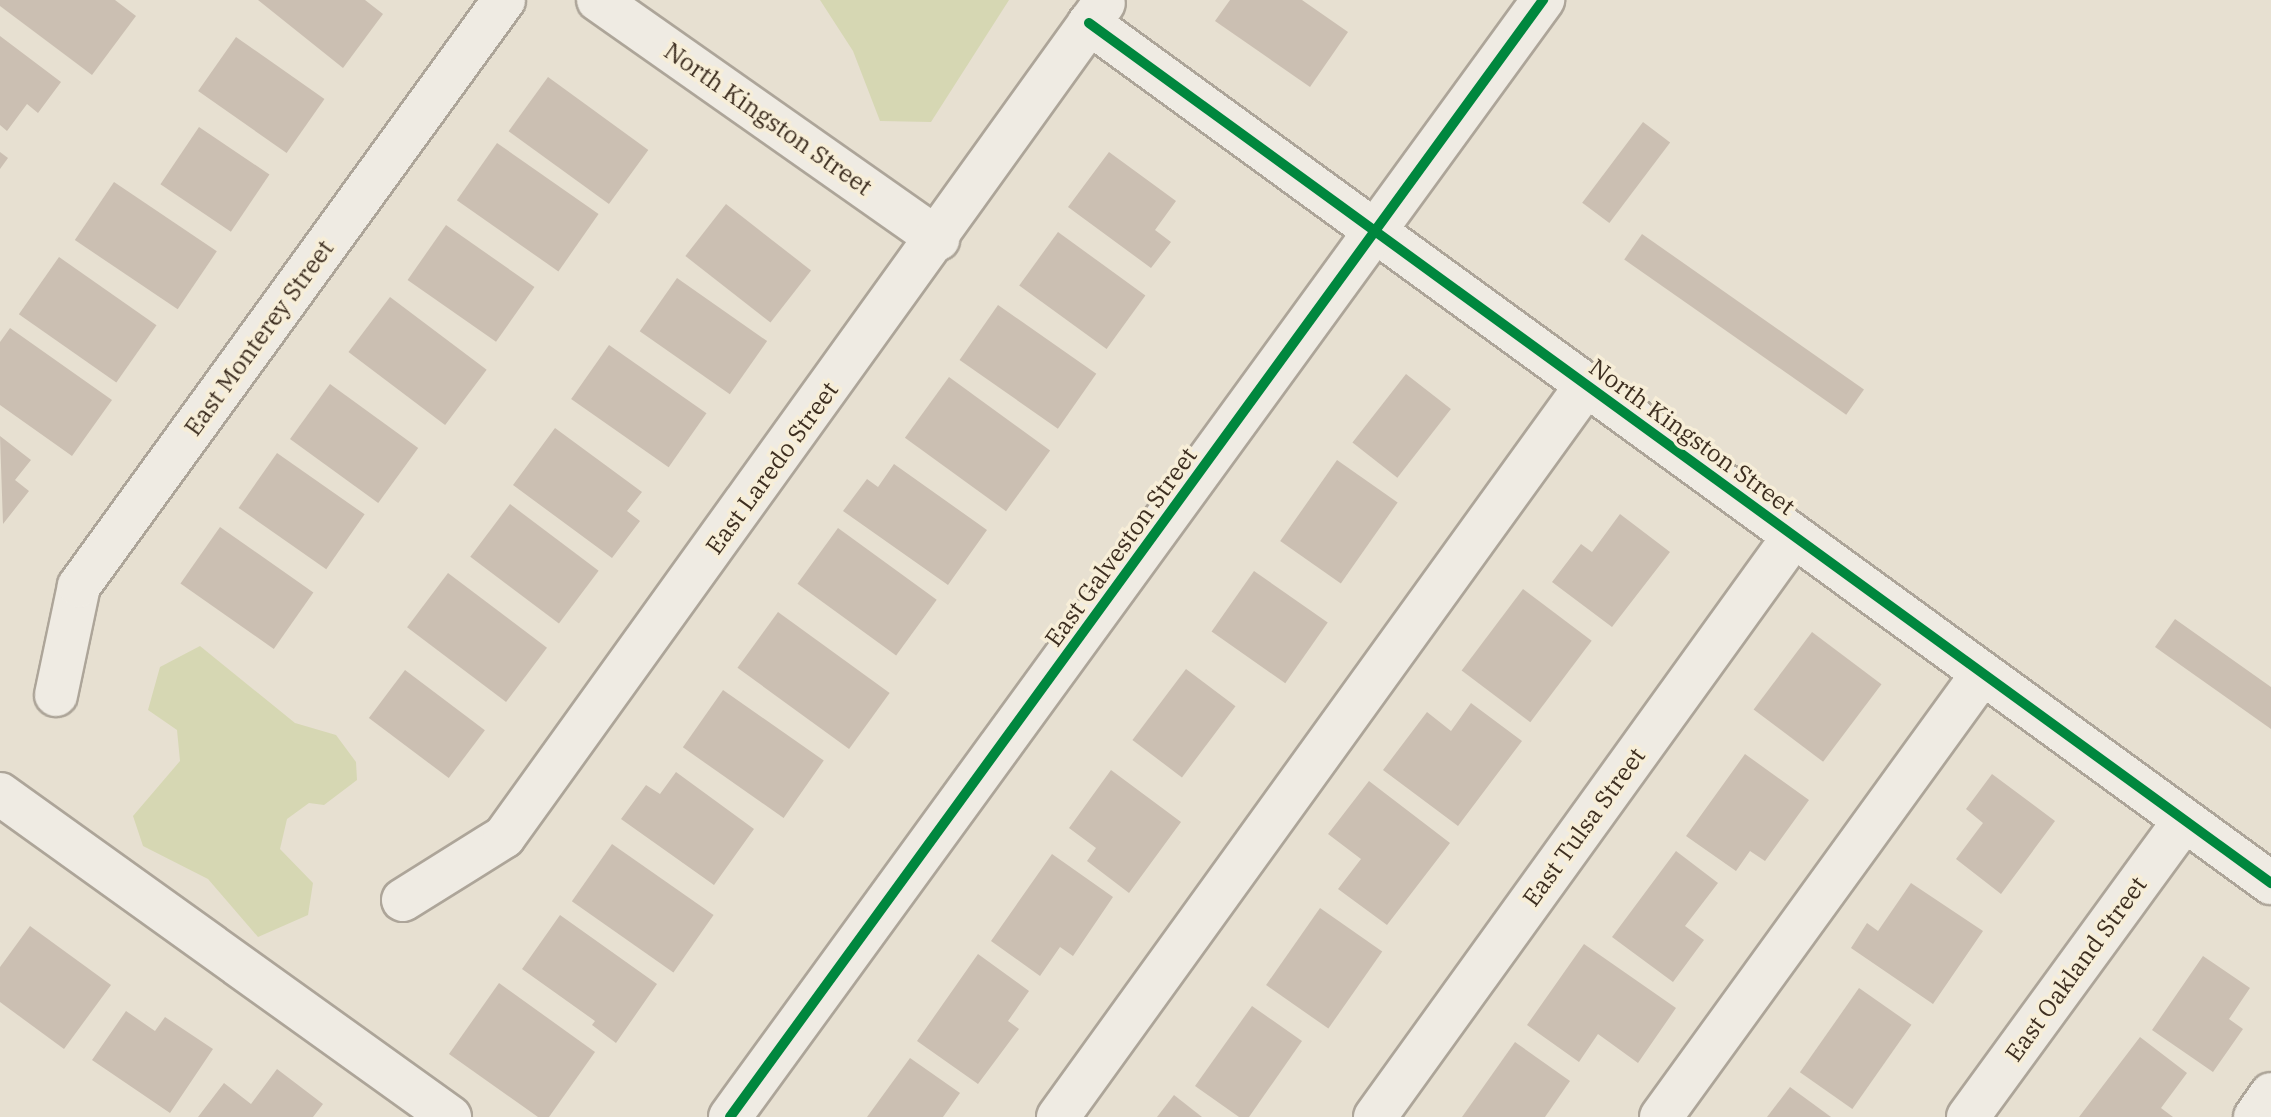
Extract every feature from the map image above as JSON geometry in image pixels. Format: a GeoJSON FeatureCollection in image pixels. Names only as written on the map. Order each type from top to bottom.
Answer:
{"type":"FeatureCollection","features":[{"type":"Feature","properties":{"kind":"street","name":"East Monterey Street"},"geometry":{"type":"LineString","coordinates":[[56,695],[79,586],[504,0]]}},
{"type":"Feature","properties":{"kind":"street","name":"North Kingston Street"},"geometry":{"type":"LineString","coordinates":[[598,0],[938,239]]}},
{"type":"Feature","properties":{"kind":"street","name":"East Galveston Street"},"geometry":{"type":"LineString","coordinates":[[730,1117],[1543,0]]}},
{"type":"Feature","properties":{"kind":"street","name":"North Kingston Street"},"geometry":{"type":"LineString","coordinates":[[1098,12],[1375,232],[2271,883]]}},
{"type":"Feature","properties":{"kind":"street","name":"East Laredo Street"},"geometry":{"type":"LineString","coordinates":[[403,900],[504,837],[938,239],[1098,12]]}},
{"type":"Feature","properties":{"kind":"street"},"geometry":{"type":"LineString","coordinates":[[1058,1117],[1587,384]]}},
{"type":"Feature","properties":{"kind":"street","name":"East Tulsa Street"},"geometry":{"type":"LineString","coordinates":[[1375,1117],[1793,537]]}},
{"type":"Feature","properties":{"kind":"street"},"geometry":{"type":"LineString","coordinates":[[1661,1117],[1982,674]]}},
{"type":"Feature","properties":{"kind":"street"},"geometry":{"type":"LineString","coordinates":[[0,794],[450,1117]]}},
{"type":"Feature","properties":{"kind":"street","name":"East Oakland Street"},"geometry":{"type":"LineString","coordinates":[[1968,1117],[2184,821]]}},
{"type":"Feature","properties":{"kind":"street"},"geometry":{"type":"LineString","coordinates":[[2255,1117],[2271,1094]]}},
{"type":"Feature","properties":{"kind":"green space"},"geometry":{"type":"Polygon","coordinates":[[[820,0],[1009,0],[931,122],[880,121],[853,51],[820,0]]]}},
{"type":"Feature","properties":{"kind":"green space"},"geometry":{"type":"Polygon","coordinates":[[[200,646],[295,723],[336,735],[356,762],[357,780],[324,805],[309,803],[287,819],[280,849],[313,883],[308,915],[258,937],[208,879],[143,846],[133,816],[180,761],[177,730],[148,710],[160,667],[200,646]]]}},
{"type":"Feature","properties":{"kind":"building"},"geometry":{"type":"Polygon","coordinates":[[[0,0],[115,0],[136,16],[92,75],[0,6],[0,0]]]}},
{"type":"Feature","properties":{"kind":"building"},"geometry":{"type":"Polygon","coordinates":[[[258,0],[365,0],[383,14],[343,68],[258,0]]]}},
{"type":"Feature","properties":{"kind":"building"},"geometry":{"type":"Polygon","coordinates":[[[1230,0],[1302,0],[1348,32],[1310,87],[1215,21],[1230,0]]]}},
{"type":"Feature","properties":{"kind":"building"},"geometry":{"type":"Polygon","coordinates":[[[0,36],[61,82],[38,113],[27,104],[7,131],[0,125],[0,36]]]}},
{"type":"Feature","properties":{"kind":"building"},"geometry":{"type":"Polygon","coordinates":[[[236,37],[324,99],[287,153],[198,91],[236,37]]]}},
{"type":"Feature","properties":{"kind":"building"},"geometry":{"type":"Polygon","coordinates":[[[548,77],[648,150],[609,204],[509,131],[548,77]]]}},
{"type":"Feature","properties":{"kind":"building"},"geometry":{"type":"Polygon","coordinates":[[[1643,122],[1670,142],[1609,223],[1582,203],[1643,122]]]}},
{"type":"Feature","properties":{"kind":"building"},"geometry":{"type":"Polygon","coordinates":[[[199,127],[269,175],[231,232],[160,184],[199,127]]]}},
{"type":"Feature","properties":{"kind":"building"},"geometry":{"type":"Polygon","coordinates":[[[497,143],[599,214],[558,271],[457,200],[497,143]]]}},
{"type":"Feature","properties":{"kind":"building"},"geometry":{"type":"Polygon","coordinates":[[[0,152],[8,158],[0,169],[0,152]]]}},
{"type":"Feature","properties":{"kind":"building"},"geometry":{"type":"Polygon","coordinates":[[[1109,152],[1176,201],[1155,230],[1171,242],[1151,268],[1068,207],[1109,152]]]}},
{"type":"Feature","properties":{"kind":"building"},"geometry":{"type":"Polygon","coordinates":[[[114,182],[217,251],[178,309],[75,240],[114,182]]]}},
{"type":"Feature","properties":{"kind":"building"},"geometry":{"type":"Polygon","coordinates":[[[726,204],[811,270],[770,323],[685,256],[726,204]]]}},
{"type":"Feature","properties":{"kind":"building"},"geometry":{"type":"Polygon","coordinates":[[[446,225],[534,287],[496,342],[408,280],[446,225]]]}},
{"type":"Feature","properties":{"kind":"building"},"geometry":{"type":"Polygon","coordinates":[[[1058,232],[1145,295],[1107,349],[1019,285],[1058,232]]]}},
{"type":"Feature","properties":{"kind":"building"},"geometry":{"type":"Polygon","coordinates":[[[1642,234],[1864,389],[1846,415],[1624,259],[1642,234]]]}},
{"type":"Feature","properties":{"kind":"building"},"geometry":{"type":"Polygon","coordinates":[[[59,257],[156,325],[116,383],[19,314],[59,257]]]}},
{"type":"Feature","properties":{"kind":"building"},"geometry":{"type":"Polygon","coordinates":[[[677,278],[767,341],[730,394],[640,331],[677,278]]]}},
{"type":"Feature","properties":{"kind":"building"},"geometry":{"type":"Polygon","coordinates":[[[390,297],[487,370],[445,425],[348,352],[390,297]]]}},
{"type":"Feature","properties":{"kind":"building"},"geometry":{"type":"Polygon","coordinates":[[[998,305],[1096,374],[1058,429],[960,360],[998,305]]]}},
{"type":"Feature","properties":{"kind":"building"},"geometry":{"type":"Polygon","coordinates":[[[10,328],[112,400],[72,456],[0,405],[0,342],[10,328]]]}},
{"type":"Feature","properties":{"kind":"building"},"geometry":{"type":"Polygon","coordinates":[[[609,345],[706,413],[669,467],[571,399],[609,345]]]}},
{"type":"Feature","properties":{"kind":"building"},"geometry":{"type":"Polygon","coordinates":[[[1406,374],[1451,409],[1397,478],[1352,443],[1406,374]]]}},
{"type":"Feature","properties":{"kind":"building"},"geometry":{"type":"Polygon","coordinates":[[[949,377],[1050,450],[1006,511],[905,438],[949,377]]]}},
{"type":"Feature","properties":{"kind":"building"},"geometry":{"type":"Polygon","coordinates":[[[330,384],[418,448],[378,503],[290,439],[330,384]]]}},
{"type":"Feature","properties":{"kind":"building"},"geometry":{"type":"Polygon","coordinates":[[[555,428],[642,492],[627,511],[640,521],[612,558],[513,485],[555,428]]]}},
{"type":"Feature","properties":{"kind":"building"},"geometry":{"type":"Polygon","coordinates":[[[0,436],[31,460],[15,480],[29,491],[3,524],[0,436]]]}},
{"type":"Feature","properties":{"kind":"building"},"geometry":{"type":"Polygon","coordinates":[[[277,453],[365,514],[326,569],[239,508],[277,453]]]}},
{"type":"Feature","properties":{"kind":"building"},"geometry":{"type":"Polygon","coordinates":[[[1337,460],[1398,502],[1341,584],[1280,541],[1337,460]]]}},
{"type":"Feature","properties":{"kind":"building"},"geometry":{"type":"Polygon","coordinates":[[[894,464],[987,530],[948,585],[843,511],[867,479],[878,487],[894,464]]]}},
{"type":"Feature","properties":{"kind":"building"},"geometry":{"type":"Polygon","coordinates":[[[510,504],[599,571],[559,624],[470,557],[510,504]]]}},
{"type":"Feature","properties":{"kind":"building"},"geometry":{"type":"Polygon","coordinates":[[[1620,514],[1670,552],[1612,627],[1552,582],[1581,544],[1592,552],[1620,514]]]}},
{"type":"Feature","properties":{"kind":"building"},"geometry":{"type":"Polygon","coordinates":[[[220,527],[313,592],[274,649],[180,584],[220,527]]]}},
{"type":"Feature","properties":{"kind":"building"},"geometry":{"type":"Polygon","coordinates":[[[838,528],[937,600],[896,656],[797,584],[838,528]]]}},
{"type":"Feature","properties":{"kind":"building"},"geometry":{"type":"Polygon","coordinates":[[[1254,571],[1328,623],[1285,683],[1212,632],[1254,571]]]}},
{"type":"Feature","properties":{"kind":"building"},"geometry":{"type":"Polygon","coordinates":[[[448,573],[547,648],[506,702],[407,627],[448,573]]]}},
{"type":"Feature","properties":{"kind":"building"},"geometry":{"type":"Polygon","coordinates":[[[1523,589],[1592,641],[1530,722],[1462,670],[1523,589]]]}},
{"type":"Feature","properties":{"kind":"building"},"geometry":{"type":"Polygon","coordinates":[[[778,612],[890,693],[849,749],[737,668],[778,612]]]}},
{"type":"Feature","properties":{"kind":"building"},"geometry":{"type":"Polygon","coordinates":[[[2175,619],[2271,687],[2271,729],[2155,647],[2175,619]]]}},
{"type":"Feature","properties":{"kind":"building"},"geometry":{"type":"Polygon","coordinates":[[[1812,632],[1881,684],[1823,762],[1754,709],[1812,632]]]}},
{"type":"Feature","properties":{"kind":"building"},"geometry":{"type":"Polygon","coordinates":[[[1186,669],[1236,706],[1182,777],[1132,740],[1186,669]]]}},
{"type":"Feature","properties":{"kind":"building"},"geometry":{"type":"Polygon","coordinates":[[[405,670],[485,730],[449,778],[369,718],[405,670]]]}},
{"type":"Feature","properties":{"kind":"building"},"geometry":{"type":"Polygon","coordinates":[[[723,690],[824,761],[784,818],[683,747],[723,690]]]}},
{"type":"Feature","properties":{"kind":"building"},"geometry":{"type":"Polygon","coordinates":[[[1471,703],[1522,741],[1458,826],[1383,770],[1427,712],[1451,731],[1471,703]]]}},
{"type":"Feature","properties":{"kind":"building"},"geometry":{"type":"Polygon","coordinates":[[[1745,754],[1809,800],[1765,861],[1750,851],[1736,871],[1686,836],[1745,754]]]}},
{"type":"Feature","properties":{"kind":"building"},"geometry":{"type":"Polygon","coordinates":[[[1111,770],[1181,822],[1129,893],[1087,861],[1096,848],[1069,828],[1111,770]]]}},
{"type":"Feature","properties":{"kind":"building"},"geometry":{"type":"Polygon","coordinates":[[[676,772],[754,829],[714,885],[621,819],[646,785],[660,794],[676,772]]]}},
{"type":"Feature","properties":{"kind":"building"},"geometry":{"type":"Polygon","coordinates":[[[1992,774],[2055,821],[2001,894],[1956,859],[1983,823],[1966,809],[1992,774]]]}},
{"type":"Feature","properties":{"kind":"building"},"geometry":{"type":"Polygon","coordinates":[[[1369,781],[1450,843],[1387,925],[1338,889],[1361,859],[1328,834],[1369,781]]]}},
{"type":"Feature","properties":{"kind":"building"},"geometry":{"type":"Polygon","coordinates":[[[612,844],[714,915],[673,972],[572,901],[612,844]]]}},
{"type":"Feature","properties":{"kind":"building"},"geometry":{"type":"Polygon","coordinates":[[[1676,851],[1718,883],[1685,926],[1704,940],[1673,982],[1612,937],[1676,851]]]}},
{"type":"Feature","properties":{"kind":"building"},"geometry":{"type":"Polygon","coordinates":[[[1052,854],[1113,897],[1073,956],[1060,947],[1040,976],[991,941],[1052,854]]]}},
{"type":"Feature","properties":{"kind":"building"},"geometry":{"type":"Polygon","coordinates":[[[1911,883],[1983,931],[1933,1004],[1851,948],[1867,923],[1878,931],[1911,883]]]}},
{"type":"Feature","properties":{"kind":"building"},"geometry":{"type":"Polygon","coordinates":[[[1320,908],[1382,952],[1328,1029],[1266,985],[1320,908]]]}},
{"type":"Feature","properties":{"kind":"building"},"geometry":{"type":"Polygon","coordinates":[[[560,915],[657,984],[616,1043],[592,1025],[595,1021],[522,969],[560,915]]]}},
{"type":"Feature","properties":{"kind":"building"},"geometry":{"type":"Polygon","coordinates":[[[30,926],[111,985],[64,1049],[0,1002],[0,967],[30,926]]]}},
{"type":"Feature","properties":{"kind":"building"},"geometry":{"type":"Polygon","coordinates":[[[1584,944],[1676,1008],[1638,1063],[1598,1034],[1579,1062],[1527,1025],[1584,944]]]}},
{"type":"Feature","properties":{"kind":"building"},"geometry":{"type":"Polygon","coordinates":[[[978,954],[1029,991],[1008,1021],[1019,1029],[978,1084],[917,1041],[978,954]]]}},
{"type":"Feature","properties":{"kind":"building"},"geometry":{"type":"Polygon","coordinates":[[[2203,956],[2250,988],[2229,1019],[2243,1029],[2213,1072],[2152,1030],[2203,956]]]}},
{"type":"Feature","properties":{"kind":"building"},"geometry":{"type":"Polygon","coordinates":[[[499,983],[595,1052],[549,1117],[538,1117],[449,1054],[499,983]]]}},
{"type":"Feature","properties":{"kind":"building"},"geometry":{"type":"Polygon","coordinates":[[[1859,988],[1911,1025],[1852,1109],[1800,1072],[1859,988]]]}},
{"type":"Feature","properties":{"kind":"building"},"geometry":{"type":"Polygon","coordinates":[[[1252,1006],[1302,1041],[1249,1117],[1239,1117],[1195,1086],[1252,1006]]]}},
{"type":"Feature","properties":{"kind":"building"},"geometry":{"type":"Polygon","coordinates":[[[126,1011],[155,1031],[165,1017],[213,1049],[170,1113],[92,1060],[126,1011]]]}},
{"type":"Feature","properties":{"kind":"building"},"geometry":{"type":"Polygon","coordinates":[[[2140,1037],[2187,1073],[2161,1108],[2173,1117],[2079,1117],[2140,1037]]]}},
{"type":"Feature","properties":{"kind":"building"},"geometry":{"type":"Polygon","coordinates":[[[1515,1042],[1570,1081],[1545,1117],[1462,1117],[1515,1042]]]}},
{"type":"Feature","properties":{"kind":"building"},"geometry":{"type":"Polygon","coordinates":[[[910,1058],[960,1093],[943,1117],[867,1117],[910,1058]]]}},
{"type":"Feature","properties":{"kind":"building"},"geometry":{"type":"Polygon","coordinates":[[[277,1069],[323,1104],[313,1117],[198,1117],[224,1083],[251,1104],[277,1069]]]}},
{"type":"Feature","properties":{"kind":"building"},"geometry":{"type":"Polygon","coordinates":[[[1790,1087],[1831,1117],[1767,1117],[1790,1087]]]}},
{"type":"Feature","properties":{"kind":"building"},"geometry":{"type":"Polygon","coordinates":[[[1174,1095],[1202,1117],[1157,1117],[1174,1095]]]}},
{"type":"Feature","properties":{"kind":"cycle path"},"geometry":{"type":"LineString","coordinates":[[730,1117],[1543,0]]}},
{"type":"Feature","properties":{"kind":"cycle path"},"geometry":{"type":"LineString","coordinates":[[1089,23],[2271,883]]}}]}
